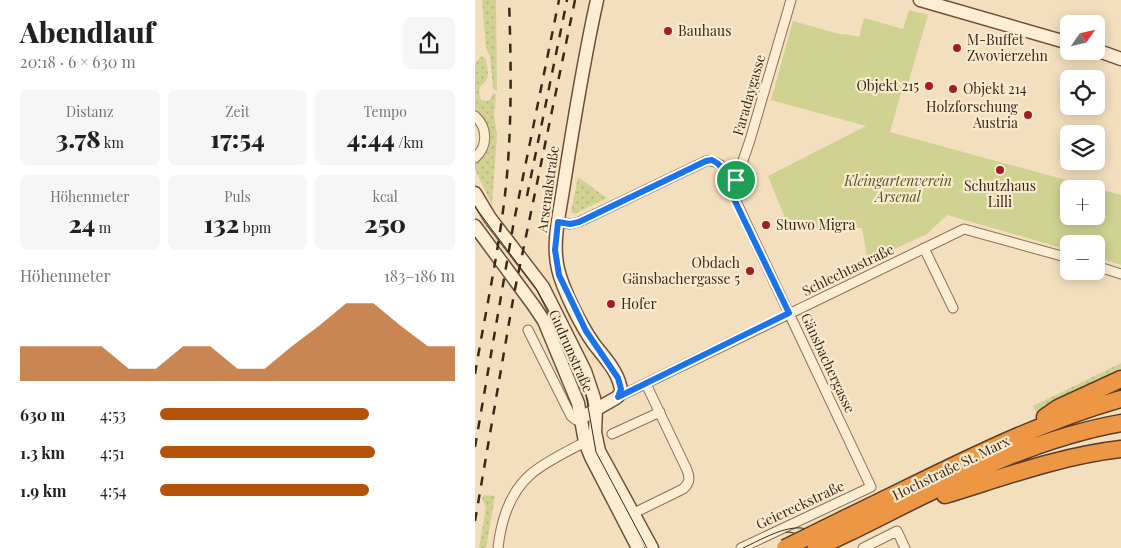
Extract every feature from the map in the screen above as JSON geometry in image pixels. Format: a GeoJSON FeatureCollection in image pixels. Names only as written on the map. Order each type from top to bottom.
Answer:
{"type":"FeatureCollection","features":[{"type":"Feature","properties":{"kind":"highway"},"geometry":{"type":"LineString","coordinates":[[1009,440],[1058,408],[1121,379]]}},
{"type":"Feature","properties":{"kind":"highway","name":"Hochstraße St. Marx"},"geometry":{"type":"LineString","coordinates":[[785,548],[1009,440],[1075,414],[1121,399]]}},
{"type":"Feature","properties":{"kind":"highway","name":"Hochstraße St. Marx"},"geometry":{"type":"LineString","coordinates":[[816,548],[1021,451],[1064,436],[1121,423]]}},
{"type":"Feature","properties":{"kind":"highway"},"geometry":{"type":"LineString","coordinates":[[895,510],[1043,464],[1121,449]]}},
{"type":"Feature","properties":{"kind":"main road","name":"Arsenalstraße"},"geometry":{"type":"LineString","coordinates":[[597,0],[585,58],[555,250],[559,275],[586,331],[618,378],[621,389],[618,397]]}},
{"type":"Feature","properties":{"kind":"main road"},"geometry":{"type":"LineString","coordinates":[[920,0],[1060,40]]}},
{"type":"Feature","properties":{"kind":"main road"},"geometry":{"type":"LineString","coordinates":[[1105,53],[1121,59]]}},
{"type":"Feature","properties":{"kind":"main road","name":"Gudrunstraße"},"geometry":{"type":"LineString","coordinates":[[475,193],[490,218],[549,297],[588,378],[596,409],[590,441]]}},
{"type":"Feature","properties":{"kind":"main road","name":"Gudrunstraße"},"geometry":{"type":"LineString","coordinates":[[475,226],[540,315],[556,347],[576,397],[581,418],[590,441]]}},
{"type":"Feature","properties":{"kind":"main road"},"geometry":{"type":"LineString","coordinates":[[581,418],[618,397]]}},
{"type":"Feature","properties":{"kind":"main road"},"geometry":{"type":"LineString","coordinates":[[590,441],[601,454],[652,548]]}},
{"type":"Feature","properties":{"kind":"main road"},"geometry":{"type":"LineString","coordinates":[[590,441],[595,467],[638,548]]}},
{"type":"Feature","properties":{"kind":"street","name":"Faradaygasse"},"geometry":{"type":"LineString","coordinates":[[733,197],[736,180],[750,140],[791,0]]}},
{"type":"Feature","properties":{"kind":"street"},"geometry":{"type":"LineString","coordinates":[[475,116],[482,124],[485,136],[481,151],[475,158]]}},
{"type":"Feature","properties":{"kind":"street"},"geometry":{"type":"LineString","coordinates":[[558,222],[576,223],[706,161],[712,160],[717,163],[736,180]]}},
{"type":"Feature","properties":{"kind":"street","name":"Gänsbachergasse"},"geometry":{"type":"LineString","coordinates":[[733,197],[871,487]]}},
{"type":"Feature","properties":{"kind":"street","name":"Schlechtastraße"},"geometry":{"type":"LineString","coordinates":[[618,397],[964,229],[1060,256]]}},
{"type":"Feature","properties":{"kind":"street"},"geometry":{"type":"LineString","coordinates":[[925,248],[953,308]]}},
{"type":"Feature","properties":{"kind":"street"},"geometry":{"type":"LineString","coordinates":[[1105,269],[1121,274]]}},
{"type":"Feature","properties":{"kind":"street","name":"Gudrunstraße"},"geometry":{"type":"LineString","coordinates":[[528,330],[571,416],[576,420],[581,418]]}},
{"type":"Feature","properties":{"kind":"street"},"geometry":{"type":"LineString","coordinates":[[632,514],[683,489],[689,482],[687,470],[646,384]]}},
{"type":"Feature","properties":{"kind":"street"},"geometry":{"type":"LineString","coordinates":[[612,434],[660,412]]}},
{"type":"Feature","properties":{"kind":"street"},"geometry":{"type":"LineString","coordinates":[[498,548],[505,512],[527,478],[535,470],[590,441]]}},
{"type":"Feature","properties":{"kind":"street","name":"Geiereckstraße"},"geometry":{"type":"LineString","coordinates":[[741,548],[871,487]]}},
{"type":"Feature","properties":{"kind":"street"},"geometry":{"type":"LineString","coordinates":[[863,548],[897,531],[905,548]]}},
{"type":"Feature","properties":{"kind":"green space"},"geometry":{"type":"Polygon","coordinates":[[[482,0],[496,0],[497,91],[493,89],[490,56],[486,48],[482,0]]]}},
{"type":"Feature","properties":{"kind":"green space","name":"Kleingartenverein Arsenal"},"geometry":{"type":"Polygon","coordinates":[[[909,10],[928,15],[905,94],[901,93],[890,132],[1066,180],[1060,180],[1060,225],[1105,225],[1105,191],[1121,195],[1121,265],[1105,260],[1105,235],[1060,235],[1060,247],[947,215],[927,234],[868,261],[862,228],[789,228],[768,176],[866,126],[771,100],[793,21],[839,34],[859,37],[864,18],[903,29],[909,10]]]}},
{"type":"Feature","properties":{"kind":"green space"},"geometry":{"type":"Polygon","coordinates":[[[481,56],[486,59],[488,74],[484,83],[480,86],[479,94],[481,100],[491,99],[493,93],[496,94],[494,116],[497,134],[492,205],[475,169],[475,164],[485,153],[490,140],[487,123],[475,109],[475,64],[481,56]]]}},
{"type":"Feature","properties":{"kind":"green space"},"geometry":{"type":"Polygon","coordinates":[[[578,177],[607,198],[574,214],[571,212],[578,177]]]}},
{"type":"Feature","properties":{"kind":"green space"},"geometry":{"type":"Polygon","coordinates":[[[1121,363],[1121,371],[1037,413],[1033,406],[1121,363]]]}},
{"type":"Feature","properties":{"kind":"green space"},"geometry":{"type":"Polygon","coordinates":[[[484,495],[495,496],[486,548],[479,548],[486,507],[482,499],[484,495]]]}},
{"type":"Feature","properties":{"kind":"tram line"},"geometry":{"type":"LineString","coordinates":[[475,207],[535,287],[550,313],[581,378],[586,395],[596,452],[647,548]]}},
{"type":"Feature","properties":{"kind":"tram line"},"geometry":{"type":"LineString","coordinates":[[743,548],[775,533],[799,528],[809,530],[816,536],[821,548]]}},
{"type":"Feature","properties":{"kind":"tram line"},"geometry":{"type":"LineString","coordinates":[[786,532],[801,536],[810,548]]}},
{"type":"Feature","properties":{"kind":"railway"},"geometry":{"type":"LineString","coordinates":[[475,374],[497,250],[507,175],[511,87],[509,0]]}},
{"type":"Feature","properties":{"kind":"railway"},"geometry":{"type":"LineString","coordinates":[[475,447],[514,221],[559,0]]}},
{"type":"Feature","properties":{"kind":"railway"},"geometry":{"type":"LineString","coordinates":[[527,196],[567,0]]}},
{"type":"Feature","properties":{"kind":"railway"},"geometry":{"type":"LineString","coordinates":[[475,521],[514,294],[575,0]]}},
{"type":"Feature","properties":{"kind":"place","name":"Bauhaus"},"geometry":{"type":"Point","coordinates":[668,31]}},
{"type":"Feature","properties":{"kind":"place","name":"M-Buffet Zwovierzehn"},"geometry":{"type":"Point","coordinates":[957,48]}},
{"type":"Feature","properties":{"kind":"place","name":"Objekt 215"},"geometry":{"type":"Point","coordinates":[929,86]}},
{"type":"Feature","properties":{"kind":"place","name":"Objekt 214"},"geometry":{"type":"Point","coordinates":[953,89]}},
{"type":"Feature","properties":{"kind":"place","name":"Holzforschung Austria"},"geometry":{"type":"Point","coordinates":[1028,115]}},
{"type":"Feature","properties":{"kind":"place","name":"Schutzhaus Lilli"},"geometry":{"type":"Point","coordinates":[1000,170]}},
{"type":"Feature","properties":{"kind":"place","name":"Stuwo Migra"},"geometry":{"type":"Point","coordinates":[766,225]}},
{"type":"Feature","properties":{"kind":"place","name":"Obdach Gänsbachergasse 5"},"geometry":{"type":"Point","coordinates":[750,271]}},
{"type":"Feature","properties":{"kind":"place","name":"Hofer"},"geometry":{"type":"Point","coordinates":[611,304]}},
{"type":"Feature","properties":{"kind":"route"},"geometry":{"type":"LineString","coordinates":[[712,160],[717,163],[736,180],[733,197],[789,313],[618,397],[621,393],[618,378],[586,331],[559,275],[555,250],[558,222],[570,224],[579,222],[706,161],[712,160]]}}]}
